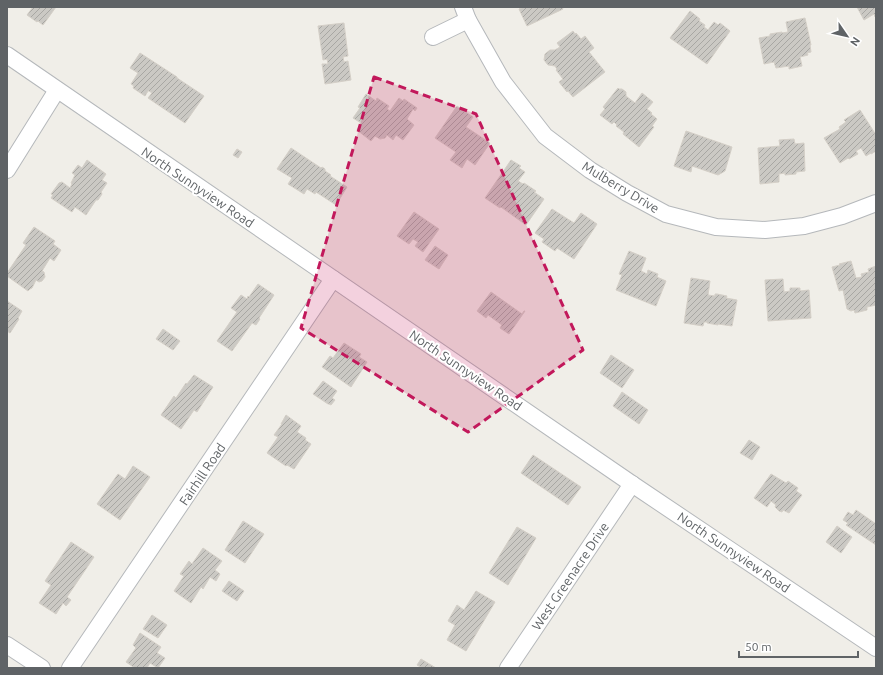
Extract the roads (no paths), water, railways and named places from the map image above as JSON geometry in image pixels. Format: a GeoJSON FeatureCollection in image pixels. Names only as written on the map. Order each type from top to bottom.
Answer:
{"type":"FeatureCollection","features":[{"type":"Feature","properties":{"kind":"street"},"geometry":{"type":"LineString","coordinates":[[433,37],[465,14]]}},
{"type":"Feature","properties":{"kind":"street","name":"Mulberry Drive"},"geometry":{"type":"LineString","coordinates":[[465,14],[503,82],[544,136],[590,170],[627,194],[666,214],[716,227],[765,230],[804,226],[842,216],[876,203]]}},
{"type":"Feature","properties":{"kind":"street","name":"North Sunnyview Road"},"geometry":{"type":"LineString","coordinates":[[7,55],[632,484],[876,648]]}},
{"type":"Feature","properties":{"kind":"street"},"geometry":{"type":"LineString","coordinates":[[7,170],[57,90]]}},
{"type":"Feature","properties":{"kind":"street","name":"Fairhill Road"},"geometry":{"type":"LineString","coordinates":[[70,668],[333,279]]}},
{"type":"Feature","properties":{"kind":"street","name":"West Greenacre Drive"},"geometry":{"type":"LineString","coordinates":[[508,668],[632,484]]}},
{"type":"Feature","properties":{"kind":"street"},"geometry":{"type":"LineString","coordinates":[[7,645],[42,668]]}}]}
